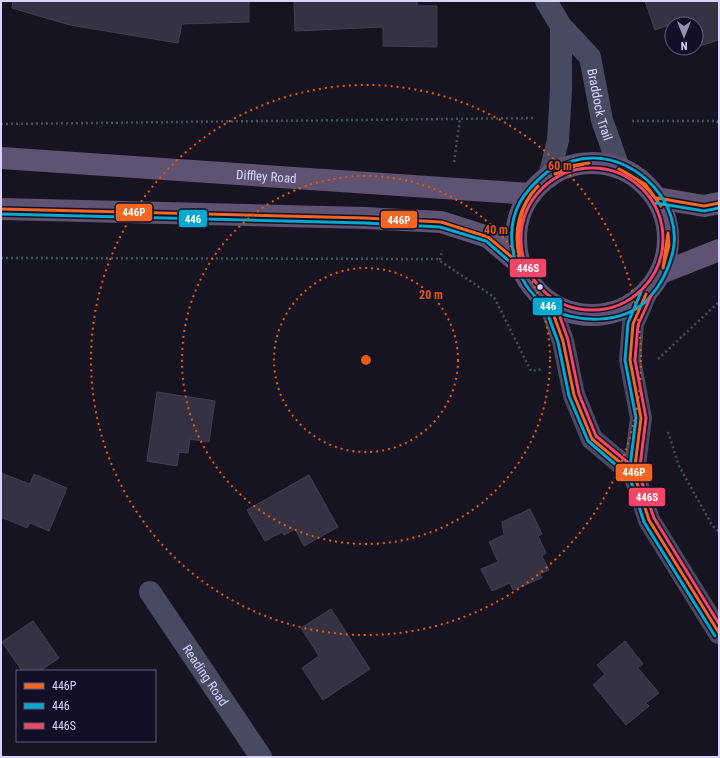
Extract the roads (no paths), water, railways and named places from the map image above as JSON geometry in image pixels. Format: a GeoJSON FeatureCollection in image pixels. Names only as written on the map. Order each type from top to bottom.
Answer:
{"type":"FeatureCollection","features":[{"type":"Feature","properties":{"kind":"main road","name":"Diffley Road"},"geometry":{"type":"LineString","coordinates":[[1,158],[531,194]]}},
{"type":"Feature","properties":{"kind":"main road"},"geometry":{"type":"LineString","coordinates":[[595,163],[619,168],[640,180],[657,198],[667,222],[668,248],[661,273],[646,294],[624,309],[599,315],[573,313],[549,302],[531,285],[520,264],[516,240],[520,215],[531,194],[549,177],[571,166],[595,163]]}},
{"type":"Feature","properties":{"kind":"main road"},"geometry":{"type":"LineString","coordinates":[[657,198],[704,206],[719,204]]}},
{"type":"Feature","properties":{"kind":"main road"},"geometry":{"type":"LineString","coordinates":[[1,209],[365,218],[441,222],[488,237],[520,264]]}},
{"type":"Feature","properties":{"kind":"main road"},"geometry":{"type":"LineString","coordinates":[[661,273],[719,250]]}},
{"type":"Feature","properties":{"kind":"street","name":"Braddock Trail"},"geometry":{"type":"LineString","coordinates":[[546,1],[561,26],[590,57],[602,120],[619,168]]}},
{"type":"Feature","properties":{"kind":"street"},"geometry":{"type":"LineString","coordinates":[[549,177],[558,140],[561,26]]}},
{"type":"Feature","properties":{"kind":"street"},"geometry":{"type":"LineString","coordinates":[[646,294],[633,324],[630,360],[641,418],[634,474],[649,520],[719,633]]}},
{"type":"Feature","properties":{"kind":"street"},"geometry":{"type":"LineString","coordinates":[[549,302],[563,341],[574,395],[592,439],[634,474]]}},
{"type":"Feature","properties":{"kind":"street","name":"Reading Road"},"geometry":{"type":"LineString","coordinates":[[150,592],[261,757]]}}]}
